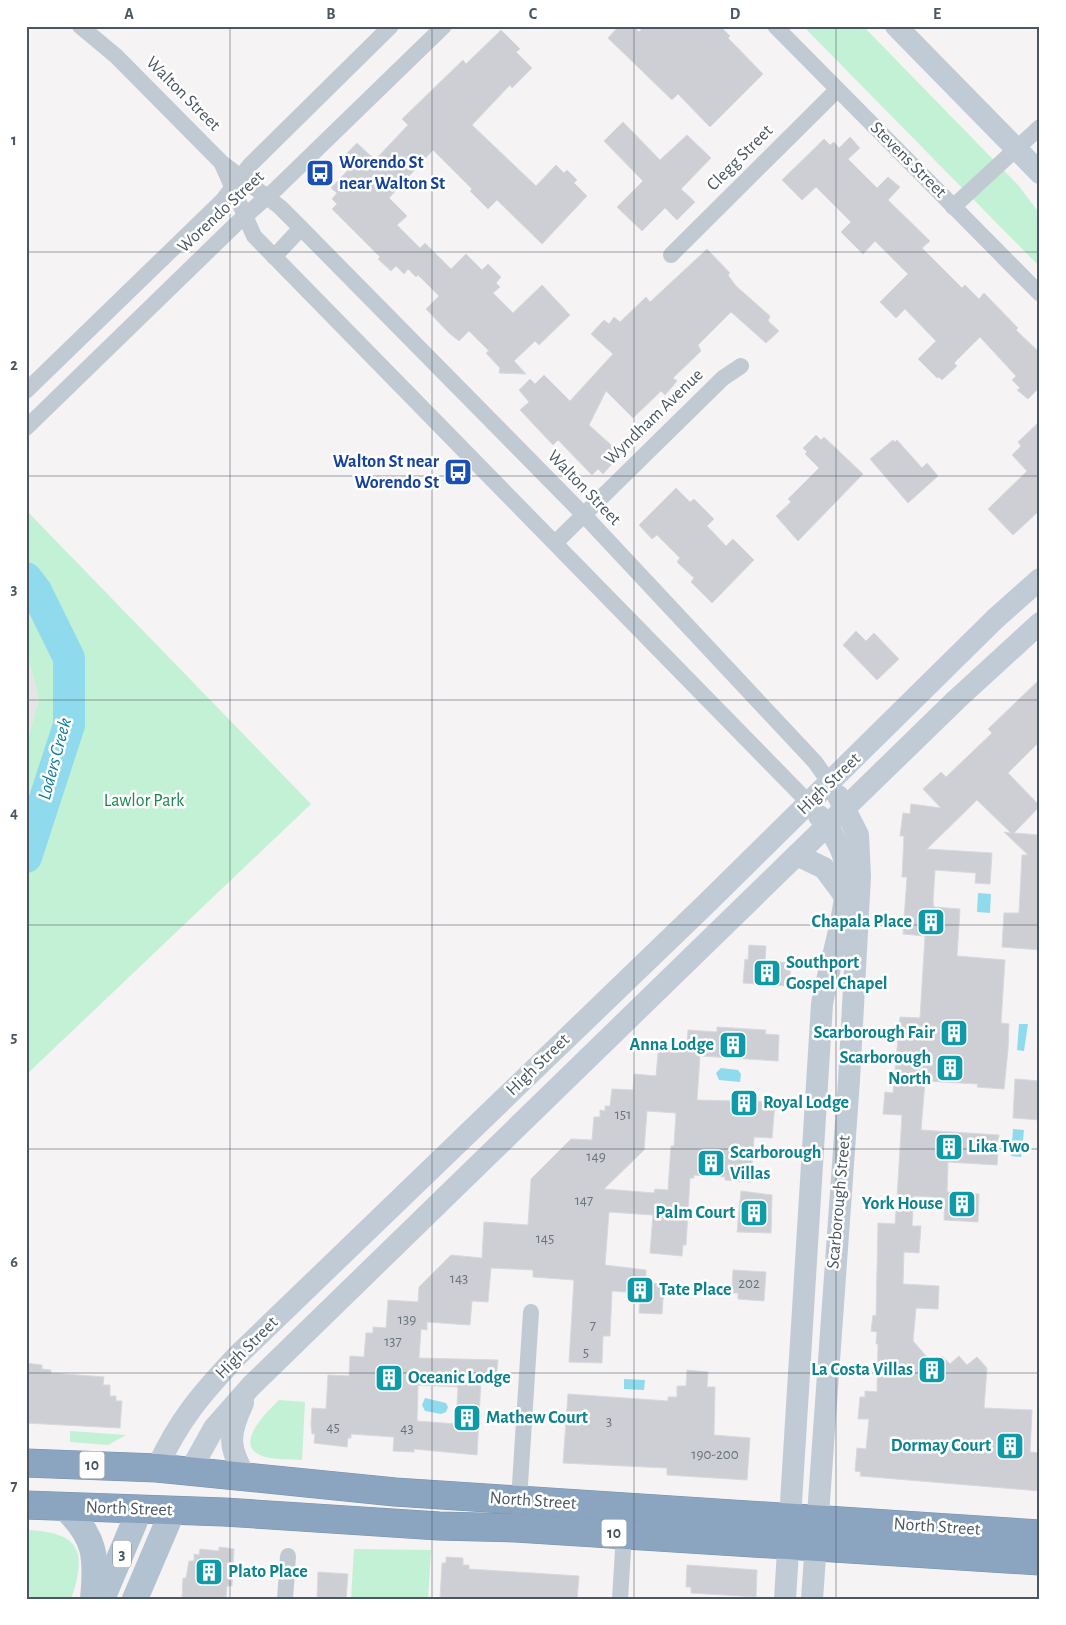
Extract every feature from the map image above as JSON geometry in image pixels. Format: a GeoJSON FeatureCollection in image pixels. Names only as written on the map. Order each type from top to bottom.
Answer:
{"type":"FeatureCollection","features":[{"type":"Feature","properties":{"kind":"highway","name":"North Street"},"geometry":{"type":"LineString","coordinates":[[26,1463],[157,1468],[246,1478],[519,1500],[790,1517],[816,1533],[1040,1561]]}},
{"type":"Feature","properties":{"kind":"highway","name":"High Street"},"geometry":{"type":"LineString","coordinates":[[140,1509],[157,1468]]}},
{"type":"Feature","properties":{"kind":"highway","name":"High Street"},"geometry":{"type":"LineString","coordinates":[[173,1510],[190,1471]]}},
{"type":"Feature","properties":{"kind":"highway","name":"North Street"},"geometry":{"type":"LineString","coordinates":[[26,1505],[173,1510],[788,1544],[816,1533],[1040,1534]]}},
{"type":"Feature","properties":{"kind":"main road"},"geometry":{"type":"LineString","coordinates":[[896,26],[996,127],[1016,151],[1040,187]]}},
{"type":"Feature","properties":{"kind":"main road"},"geometry":{"type":"LineString","coordinates":[[1016,151],[1040,173]]}},
{"type":"Feature","properties":{"kind":"main road","name":"High Street"},"geometry":{"type":"LineString","coordinates":[[157,1468],[171,1438],[183,1419],[204,1392],[237,1356],[830,783],[995,620],[1040,579]]}},
{"type":"Feature","properties":{"kind":"main road","name":"High Street"},"geometry":{"type":"LineString","coordinates":[[190,1471],[214,1428],[251,1386],[634,1011],[846,809],[956,700],[1040,623]]}},
{"type":"Feature","properties":{"kind":"main road","name":"Scarborough Street"},"geometry":{"type":"LineString","coordinates":[[812,1599],[848,1080],[860,876],[859,839],[846,809],[830,783]]}},
{"type":"Feature","properties":{"kind":"main road","name":"Scarborough Street"},"geometry":{"type":"LineString","coordinates":[[785,1599],[822,1004],[844,895],[844,858],[828,826],[809,803]]}},
{"type":"Feature","properties":{"kind":"main road"},"geometry":{"type":"LineString","coordinates":[[797,856],[824,868],[844,895]]}},
{"type":"Feature","properties":{"kind":"main road"},"geometry":{"type":"LineString","coordinates":[[246,1478],[235,1457],[231,1438],[234,1424],[251,1386]]}},
{"type":"Feature","properties":{"kind":"main road"},"geometry":{"type":"LineString","coordinates":[[64,1506],[81,1524],[93,1546],[96,1569],[93,1599]]}},
{"type":"Feature","properties":{"kind":"main road","name":"High Street"},"geometry":{"type":"LineString","coordinates":[[102,1599],[140,1509]]}},
{"type":"Feature","properties":{"kind":"main road","name":"High Street"},"geometry":{"type":"LineString","coordinates":[[135,1599],[173,1510]]}},
{"type":"Feature","properties":{"kind":"street","name":"Walton Street"},"geometry":{"type":"LineString","coordinates":[[80,26],[116,56],[221,162],[237,182],[267,197],[301,228],[583,514],[815,762],[830,783]]}},
{"type":"Feature","properties":{"kind":"street","name":"Walton Street"},"geometry":{"type":"LineString","coordinates":[[94,26],[116,56]]}},
{"type":"Feature","properties":{"kind":"street","name":"Worendo Street"},"geometry":{"type":"LineString","coordinates":[[26,391],[223,200],[250,165],[391,26]]}},
{"type":"Feature","properties":{"kind":"street","name":"Worendo Street"},"geometry":{"type":"LineString","coordinates":[[26,428],[444,26]]}},
{"type":"Feature","properties":{"kind":"street","name":"Stevens Street"},"geometry":{"type":"LineString","coordinates":[[776,26],[1040,294]]}},
{"type":"Feature","properties":{"kind":"street","name":"Clegg Street"},"geometry":{"type":"LineString","coordinates":[[671,254],[837,90]]}},
{"type":"Feature","properties":{"kind":"street"},"geometry":{"type":"LineString","coordinates":[[954,207],[1040,127]]}},
{"type":"Feature","properties":{"kind":"street","name":"Walton Street"},"geometry":{"type":"LineString","coordinates":[[237,182],[245,216],[254,236],[809,803]]}},
{"type":"Feature","properties":{"kind":"street"},"geometry":{"type":"LineString","coordinates":[[274,257],[301,228]]}},
{"type":"Feature","properties":{"kind":"street","name":"Wyndham Avenue"},"geometry":{"type":"LineString","coordinates":[[554,543],[722,378],[741,366]]}},
{"type":"Feature","properties":{"kind":"street"},"geometry":{"type":"LineString","coordinates":[[519,1500],[532,1312]]}},
{"type":"Feature","properties":{"kind":"street"},"geometry":{"type":"LineString","coordinates":[[620,1599],[624,1534]]}},
{"type":"Feature","properties":{"kind":"street"},"geometry":{"type":"LineString","coordinates":[[285,1599],[288,1556]]}},
{"type":"Feature","properties":{"kind":"shaded area"},"geometry":{"type":"Polygon","coordinates":[[[26,649],[39,700],[26,744],[26,649]]]}},
{"type":"Feature","properties":{"kind":"green space"},"geometry":{"type":"Polygon","coordinates":[[[803,26],[863,26],[1018,185],[1040,214],[1040,267],[803,26]]]}},
{"type":"Feature","properties":{"kind":"green space","name":"Lawlor Park"},"geometry":{"type":"Polygon","coordinates":[[[26,510],[311,804],[26,1075],[26,744],[39,700],[26,649],[26,510]]]}},
{"type":"Feature","properties":{"kind":"green space"},"geometry":{"type":"Polygon","coordinates":[[[279,1400],[305,1402],[302,1460],[266,1457],[255,1452],[251,1446],[254,1430],[279,1400]]]}},
{"type":"Feature","properties":{"kind":"green space"},"geometry":{"type":"Polygon","coordinates":[[[70,1431],[126,1435],[108,1445],[70,1442],[70,1431]]]}},
{"type":"Feature","properties":{"kind":"green space"},"geometry":{"type":"Polygon","coordinates":[[[26,1530],[58,1535],[68,1540],[75,1547],[79,1568],[71,1599],[26,1599],[26,1530]]]}},
{"type":"Feature","properties":{"kind":"green space"},"geometry":{"type":"Polygon","coordinates":[[[354,1549],[431,1550],[428,1599],[351,1599],[354,1549]]]}},
{"type":"Feature","properties":{"kind":"water"},"geometry":{"type":"Polygon","coordinates":[[[978,893],[991,894],[990,913],[977,912],[978,893]]]}},
{"type":"Feature","properties":{"kind":"water"},"geometry":{"type":"Polygon","coordinates":[[[1019,1024],[1028,1024],[1024,1051],[1017,1050],[1019,1024]]]}},
{"type":"Feature","properties":{"kind":"water"},"geometry":{"type":"Polygon","coordinates":[[[721,1068],[738,1070],[741,1074],[740,1082],[719,1080],[716,1073],[721,1068]]]}},
{"type":"Feature","properties":{"kind":"water"},"geometry":{"type":"Polygon","coordinates":[[[1013,1129],[1024,1130],[1021,1157],[1011,1156],[1013,1129]]]}},
{"type":"Feature","properties":{"kind":"water"},"geometry":{"type":"Polygon","coordinates":[[[624,1379],[645,1380],[644,1390],[624,1389],[624,1379]]]}},
{"type":"Feature","properties":{"kind":"water"},"geometry":{"type":"Polygon","coordinates":[[[425,1398],[446,1403],[448,1407],[446,1412],[441,1414],[425,1411],[422,1405],[425,1398]]]}},
{"type":"Feature","properties":{"kind":"building"},"geometry":{"type":"Polygon","coordinates":[[[619,26],[633,26],[639,32],[644,26],[720,26],[730,36],[728,38],[763,74],[710,127],[678,94],[672,100],[608,38],[619,26]]]}},
{"type":"Feature","properties":{"kind":"building"},"geometry":{"type":"Polygon","coordinates":[[[501,30],[520,49],[516,52],[532,68],[512,88],[510,85],[472,125],[536,186],[556,165],[564,173],[567,170],[577,180],[574,183],[587,196],[542,244],[497,200],[488,209],[470,191],[472,189],[433,150],[389,198],[407,216],[397,225],[420,248],[425,243],[451,269],[466,254],[482,270],[488,264],[501,277],[496,283],[500,287],[493,293],[513,313],[542,285],[570,315],[539,345],[535,341],[514,361],[526,374],[499,373],[500,368],[486,353],[489,351],[469,331],[459,341],[449,333],[426,309],[439,296],[418,275],[416,277],[408,269],[404,274],[396,266],[391,271],[378,259],[380,257],[332,209],[337,204],[332,199],[337,193],[331,188],[348,170],[339,161],[357,143],[375,160],[408,125],[402,119],[463,60],[466,64],[501,30]]]}},
{"type":"Feature","properties":{"kind":"building"},"geometry":{"type":"Polygon","coordinates":[[[623,122],[660,160],[687,135],[711,158],[681,189],[695,202],[677,220],[665,208],[642,231],[617,207],[643,181],[604,141],[623,122]]]}},
{"type":"Feature","properties":{"kind":"building"},"geometry":{"type":"Polygon","coordinates":[[[850,137],[860,148],[848,159],[877,188],[888,177],[900,187],[888,200],[930,241],[922,248],[962,288],[965,285],[979,299],[984,293],[1018,328],[1016,330],[1040,353],[1040,387],[1028,399],[1017,390],[1020,388],[1012,380],[1016,376],[980,337],[954,363],[957,366],[942,380],[939,377],[937,378],[918,359],[936,341],[905,309],[896,318],[880,302],[908,274],[875,241],[863,254],[841,232],[851,222],[816,187],[802,200],[782,180],[824,139],[830,145],[834,142],[839,148],[850,137]]]}},
{"type":"Feature","properties":{"kind":"building"},"geometry":{"type":"Polygon","coordinates":[[[707,249],[730,273],[728,275],[736,286],[770,316],[768,321],[779,331],[766,343],[731,312],[698,345],[701,351],[673,378],[677,381],[665,395],[661,391],[633,418],[606,391],[589,425],[621,454],[603,474],[598,469],[592,475],[558,440],[553,445],[520,410],[529,402],[519,390],[530,379],[535,384],[544,375],[570,401],[613,354],[591,334],[604,320],[609,324],[614,317],[620,322],[646,297],[650,302],[707,249]]]}},
{"type":"Feature","properties":{"kind":"building"},"geometry":{"type":"Polygon","coordinates":[[[1040,421],[1040,510],[1013,535],[988,509],[1027,471],[1012,455],[1021,446],[1018,442],[1040,421]]]}},
{"type":"Feature","properties":{"kind":"building"},"geometry":{"type":"Polygon","coordinates":[[[816,435],[821,440],[824,437],[863,474],[798,541],[776,516],[791,502],[788,499],[819,468],[805,454],[807,452],[803,448],[816,435]]]}},
{"type":"Feature","properties":{"kind":"building"},"geometry":{"type":"Polygon","coordinates":[[[893,440],[895,442],[897,440],[922,468],[927,463],[938,476],[908,503],[870,459],[893,440]]]}},
{"type":"Feature","properties":{"kind":"building"},"geometry":{"type":"Polygon","coordinates":[[[676,488],[690,502],[694,499],[714,519],[707,526],[726,546],[733,539],[754,560],[712,603],[691,582],[694,578],[677,562],[680,558],[657,535],[652,539],[639,525],[676,488]]]}},
{"type":"Feature","properties":{"kind":"building"},"geometry":{"type":"Polygon","coordinates":[[[856,631],[866,641],[874,633],[899,659],[877,680],[843,645],[856,631]]]}},
{"type":"Feature","properties":{"kind":"building"},"geometry":{"type":"Polygon","coordinates":[[[1040,679],[1040,741],[1008,773],[1040,806],[1014,833],[1040,835],[1040,950],[1002,947],[1004,913],[1019,913],[1022,855],[1028,855],[1004,832],[1011,833],[977,800],[927,849],[992,853],[990,884],[975,883],[976,873],[935,870],[933,902],[934,907],[960,909],[957,956],[1005,960],[1001,1023],[1009,1024],[1008,1049],[1004,1089],[977,1087],[978,1084],[925,1081],[921,1130],[999,1135],[997,1165],[948,1162],[947,1192],[979,1194],[978,1222],[944,1220],[945,1198],[914,1196],[912,1226],[921,1226],[919,1253],[904,1252],[903,1284],[939,1286],[938,1309],[916,1308],[913,1341],[933,1364],[942,1356],[950,1364],[959,1356],[967,1365],[977,1357],[987,1368],[984,1408],[1032,1410],[1030,1452],[1040,1453],[1040,1491],[860,1476],[861,1472],[855,1471],[857,1448],[866,1449],[869,1419],[858,1419],[860,1397],[865,1397],[865,1391],[877,1392],[877,1332],[871,1331],[873,1315],[876,1316],[878,1223],[895,1224],[898,1182],[902,1115],[883,1114],[885,1092],[893,1093],[900,1017],[920,1018],[925,936],[903,934],[907,877],[902,877],[904,836],[900,836],[903,813],[910,814],[911,804],[941,808],[923,789],[941,772],[946,777],[992,733],[988,729],[1040,679]]]}},
{"type":"Feature","properties":{"kind":"building","name":"Southport Gospel Chapel"},"geometry":{"type":"Polygon","coordinates":[[[749,945],[766,946],[765,961],[791,963],[789,986],[743,983],[745,959],[748,960],[749,945]]]}},
{"type":"Feature","properties":{"kind":"building"},"geometry":{"type":"Polygon","coordinates":[[[717,1027],[766,1030],[765,1034],[779,1035],[778,1061],[700,1056],[697,1100],[775,1102],[772,1138],[754,1137],[751,1182],[725,1180],[725,1177],[694,1175],[694,1178],[690,1178],[686,1245],[683,1245],[682,1256],[650,1253],[653,1215],[609,1212],[605,1265],[646,1270],[646,1283],[664,1284],[662,1314],[639,1313],[640,1293],[612,1291],[610,1336],[603,1336],[602,1363],[569,1362],[574,1280],[533,1277],[533,1270],[491,1268],[488,1302],[472,1301],[470,1325],[427,1322],[427,1330],[421,1329],[419,1358],[498,1360],[496,1381],[481,1380],[477,1455],[414,1449],[414,1452],[393,1451],[394,1437],[351,1434],[351,1438],[348,1438],[347,1447],[314,1443],[315,1434],[312,1434],[311,1425],[312,1408],[326,1409],[328,1375],[349,1376],[350,1356],[364,1357],[366,1333],[373,1333],[373,1327],[386,1328],[388,1300],[418,1302],[419,1287],[451,1255],[482,1258],[484,1222],[528,1225],[531,1179],[571,1139],[592,1140],[594,1117],[600,1117],[600,1110],[605,1111],[605,1106],[610,1106],[612,1089],[633,1090],[634,1074],[656,1076],[659,1042],[687,1045],[688,1030],[717,1032],[717,1027]],[[647,1111],[644,1150],[604,1189],[654,1193],[655,1189],[668,1190],[671,1146],[674,1146],[676,1113],[647,1111]],[[418,1385],[417,1421],[456,1424],[458,1387],[418,1385]]]}},
{"type":"Feature","properties":{"kind":"building"},"geometry":{"type":"Polygon","coordinates":[[[1015,1079],[1040,1081],[1040,1120],[1013,1118],[1015,1079]]]}},
{"type":"Feature","properties":{"kind":"building","name":"Palm Court"},"geometry":{"type":"Polygon","coordinates":[[[741,1191],[772,1195],[771,1233],[737,1232],[741,1191]]]}},
{"type":"Feature","properties":{"kind":"building"},"geometry":{"type":"Polygon","coordinates":[[[733,1270],[766,1272],[764,1301],[738,1299],[738,1293],[732,1293],[733,1270]]]}},
{"type":"Feature","properties":{"kind":"building"},"geometry":{"type":"Polygon","coordinates":[[[26,1363],[42,1365],[42,1369],[51,1370],[51,1373],[104,1377],[103,1385],[110,1385],[110,1396],[116,1396],[116,1401],[122,1401],[120,1428],[26,1423],[26,1363]]]}},
{"type":"Feature","properties":{"kind":"building"},"geometry":{"type":"Polygon","coordinates":[[[687,1370],[708,1372],[707,1387],[715,1387],[714,1435],[750,1438],[747,1480],[667,1475],[667,1468],[563,1463],[568,1394],[668,1401],[668,1397],[677,1397],[677,1386],[686,1386],[687,1370]]]}},
{"type":"Feature","properties":{"kind":"building","name":"Plato Place"},"geometry":{"type":"Polygon","coordinates":[[[219,1547],[234,1549],[232,1586],[227,1586],[226,1599],[182,1599],[183,1578],[186,1578],[189,1561],[194,1561],[194,1554],[199,1555],[200,1549],[219,1551],[219,1547]]]}},
{"type":"Feature","properties":{"kind":"building"},"geometry":{"type":"Polygon","coordinates":[[[446,1557],[463,1558],[463,1565],[469,1565],[469,1569],[579,1576],[577,1599],[440,1599],[442,1563],[446,1563],[446,1557]]]}},
{"type":"Feature","properties":{"kind":"building"},"geometry":{"type":"Polygon","coordinates":[[[687,1565],[757,1570],[756,1597],[691,1593],[691,1587],[686,1587],[687,1565]]]}},
{"type":"Feature","properties":{"kind":"building"},"geometry":{"type":"Polygon","coordinates":[[[318,1572],[348,1574],[346,1599],[317,1599],[318,1572]]]}},
{"type":"Feature","properties":{"kind":"waterway","name":"Loders Creek"},"geometry":{"type":"LineString","coordinates":[[26,578],[36,591],[69,658],[69,725],[26,857]]}},
{"type":"Feature","properties":{"kind":"place","name":"Worendo St near Walton St"},"geometry":{"type":"Point","coordinates":[320,173]}},
{"type":"Feature","properties":{"kind":"place","name":"Walton St near Worendo St"},"geometry":{"type":"Point","coordinates":[458,472]}},
{"type":"Feature","properties":{"kind":"place","name":"Chapala Place"},"geometry":{"type":"Point","coordinates":[931,922]}},
{"type":"Feature","properties":{"kind":"place","name":"Southport Gospel Chapel"},"geometry":{"type":"Point","coordinates":[767,973]}},
{"type":"Feature","properties":{"kind":"place","name":"Scarborough Fair"},"geometry":{"type":"Point","coordinates":[954,1033]}},
{"type":"Feature","properties":{"kind":"place","name":"Anna Lodge"},"geometry":{"type":"Point","coordinates":[733,1045]}},
{"type":"Feature","properties":{"kind":"place","name":"Scarborough North"},"geometry":{"type":"Point","coordinates":[950,1068]}},
{"type":"Feature","properties":{"kind":"place","name":"Royal Lodge"},"geometry":{"type":"Point","coordinates":[744,1103]}},
{"type":"Feature","properties":{"kind":"place","name":"Lika Two"},"geometry":{"type":"Point","coordinates":[949,1147]}},
{"type":"Feature","properties":{"kind":"place","name":"Scarborough Villas"},"geometry":{"type":"Point","coordinates":[711,1163]}},
{"type":"Feature","properties":{"kind":"place","name":"York House"},"geometry":{"type":"Point","coordinates":[962,1204]}},
{"type":"Feature","properties":{"kind":"place","name":"Palm Court"},"geometry":{"type":"Point","coordinates":[754,1213]}},
{"type":"Feature","properties":{"kind":"place","name":"Tate Place"},"geometry":{"type":"Point","coordinates":[640,1290]}},
{"type":"Feature","properties":{"kind":"place","name":"La Costa Villas"},"geometry":{"type":"Point","coordinates":[932,1370]}},
{"type":"Feature","properties":{"kind":"place","name":"Oceanic Lodge"},"geometry":{"type":"Point","coordinates":[389,1378]}},
{"type":"Feature","properties":{"kind":"place","name":"Mathew Court"},"geometry":{"type":"Point","coordinates":[467,1418]}},
{"type":"Feature","properties":{"kind":"place","name":"Dormay Court"},"geometry":{"type":"Point","coordinates":[1010,1446]}},
{"type":"Feature","properties":{"kind":"place","name":"Plato Place"},"geometry":{"type":"Point","coordinates":[209,1572]}}]}
